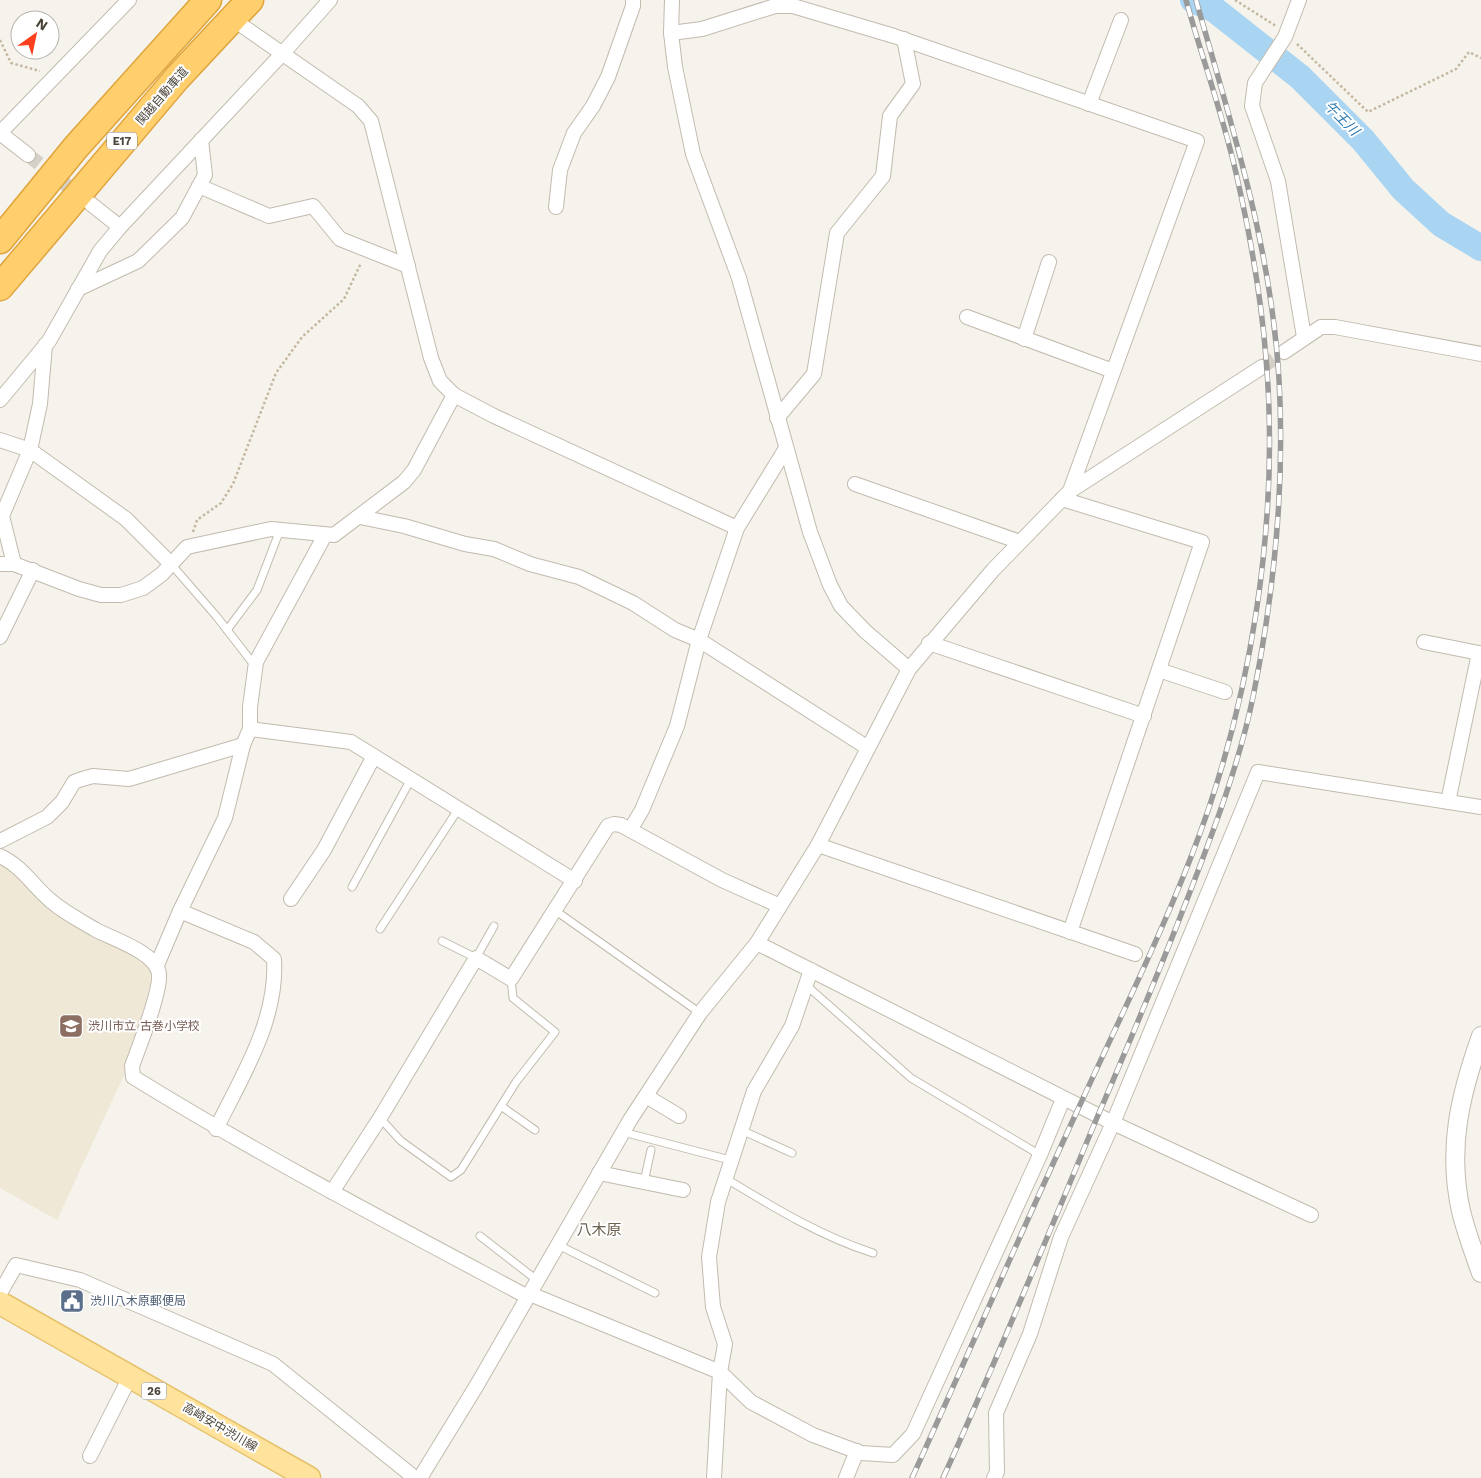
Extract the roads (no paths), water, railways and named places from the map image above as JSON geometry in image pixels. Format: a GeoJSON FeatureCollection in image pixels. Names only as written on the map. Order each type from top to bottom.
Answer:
{"type":"FeatureCollection","features":[{"type":"Feature","properties":{"kind":"highway","name":"E17"},"geometry":{"type":"LineString","coordinates":[[0,240],[76,147],[208,0]]}},
{"type":"Feature","properties":{"kind":"highway","name":"関越自動車道"},"geometry":{"type":"LineString","coordinates":[[0,287],[164,92],[250,0]]}},
{"type":"Feature","properties":{"kind":"main road","name":"高崎安中渋川線"},"geometry":{"type":"LineString","coordinates":[[0,1303],[309,1478]]}},
{"type":"Feature","properties":{"kind":"street"},"geometry":{"type":"LineString","coordinates":[[28,155],[0,133],[129,0]]}},
{"type":"Feature","properties":{"kind":"street"},"geometry":{"type":"LineString","coordinates":[[0,400],[45,345],[100,251],[330,0]]}},
{"type":"Feature","properties":{"kind":"street"},"geometry":{"type":"LineString","coordinates":[[556,207],[560,170],[574,133],[608,77],[633,6],[633,0]]}},
{"type":"Feature","properties":{"kind":"street"},"geometry":{"type":"LineString","coordinates":[[672,0],[670,34],[693,154],[739,278],[776,418],[810,532],[841,606],[865,631],[909,669]]}},
{"type":"Feature","properties":{"kind":"street"},"geometry":{"type":"LineString","coordinates":[[1299,0],[1286,35],[1255,83],[1252,106],[1278,181],[1304,337]]}},
{"type":"Feature","properties":{"kind":"street"},"geometry":{"type":"LineString","coordinates":[[670,34],[702,29],[783,5],[793,6],[904,39],[1197,141],[1066,495]]}},
{"type":"Feature","properties":{"kind":"street"},"geometry":{"type":"LineString","coordinates":[[1090,104],[1121,20]]}},
{"type":"Feature","properties":{"kind":"street"},"geometry":{"type":"LineString","coordinates":[[244,27],[358,106],[371,121],[431,358],[440,381],[454,395],[494,416],[738,528]]}},
{"type":"Feature","properties":{"kind":"street"},"geometry":{"type":"LineString","coordinates":[[776,418],[814,374],[837,233],[883,176],[890,116],[914,84],[904,39]]}},
{"type":"Feature","properties":{"kind":"street"},"geometry":{"type":"LineString","coordinates":[[78,290],[138,261],[182,218],[205,175],[202,140]]}},
{"type":"Feature","properties":{"kind":"street"},"geometry":{"type":"LineString","coordinates":[[199,186],[269,216],[313,206],[340,239],[408,266]]}},
{"type":"Feature","properties":{"kind":"street"},"geometry":{"type":"LineString","coordinates":[[91,204],[120,227]]}},
{"type":"Feature","properties":{"kind":"street"},"geometry":{"type":"LineString","coordinates":[[1024,339],[1049,262]]}},
{"type":"Feature","properties":{"kind":"street"},"geometry":{"type":"LineString","coordinates":[[967,317],[1113,371]]}},
{"type":"Feature","properties":{"kind":"street"},"geometry":{"type":"LineString","coordinates":[[1284,352],[1304,337],[1321,328],[1335,327],[1481,354]]}},
{"type":"Feature","properties":{"kind":"street"},"geometry":{"type":"LineString","coordinates":[[45,345],[40,404],[30,450],[2,516],[7,564],[33,570],[78,589],[102,595],[121,595],[143,588],[171,564],[187,547],[271,528],[334,535],[404,482],[414,470],[454,395]]}},
{"type":"Feature","properties":{"kind":"street"},"geometry":{"type":"LineString","coordinates":[[420,1478],[538,1281],[623,1132],[700,1013],[757,943],[818,845],[909,669],[929,643],[1020,542],[1066,495],[1262,367]]}},
{"type":"Feature","properties":{"kind":"street"},"geometry":{"type":"LineString","coordinates":[[0,440],[30,450],[126,519],[171,564]]}},
{"type":"Feature","properties":{"kind":"street"},"geometry":{"type":"LineString","coordinates":[[630,830],[642,810],[677,726],[700,640],[738,528],[785,450]]}},
{"type":"Feature","properties":{"kind":"street"},"geometry":{"type":"LineString","coordinates":[[855,484],[1020,542]]}},
{"type":"Feature","properties":{"kind":"street"},"geometry":{"type":"LineString","coordinates":[[1066,495],[1202,542],[1070,932]]}},
{"type":"Feature","properties":{"kind":"street"},"geometry":{"type":"LineString","coordinates":[[360,517],[404,526],[464,544],[494,550],[530,564],[579,577],[634,603],[675,630],[700,640],[868,748]]}},
{"type":"Feature","properties":{"kind":"street"},"geometry":{"type":"LineString","coordinates":[[157,965],[180,911],[225,818],[243,745],[250,729],[255,667],[325,535]]}},
{"type":"Feature","properties":{"kind":"street"},"geometry":{"type":"LineString","coordinates":[[0,637],[33,570]]}},
{"type":"Feature","properties":{"kind":"street"},"geometry":{"type":"LineString","coordinates":[[1424,642],[1479,653],[1448,802]]}},
{"type":"Feature","properties":{"kind":"street"},"geometry":{"type":"LineString","coordinates":[[929,643],[1144,716]]}},
{"type":"Feature","properties":{"kind":"street"},"geometry":{"type":"LineString","coordinates":[[1159,670],[1225,692]]}},
{"type":"Feature","properties":{"kind":"street"},"geometry":{"type":"LineString","coordinates":[[250,729],[351,742],[575,881]]}},
{"type":"Feature","properties":{"kind":"street"},"geometry":{"type":"LineString","coordinates":[[0,841],[47,817],[62,802],[74,782],[82,778],[93,776],[129,779],[243,745]]}},
{"type":"Feature","properties":{"kind":"street"},"geometry":{"type":"LineString","coordinates":[[291,899],[324,850],[374,756]]}},
{"type":"Feature","properties":{"kind":"street"},"geometry":{"type":"LineString","coordinates":[[994,1478],[997,1472],[996,1413],[1030,1334],[1061,1237],[1113,1123],[1258,772],[1481,807]]}},
{"type":"Feature","properties":{"kind":"street"},"geometry":{"type":"LineString","coordinates":[[332,1192],[380,1118],[476,958],[511,979],[556,911],[608,826],[614,824],[622,825],[722,880],[780,906]]}},
{"type":"Feature","properties":{"kind":"street"},"geometry":{"type":"LineString","coordinates":[[818,845],[1135,954]]}},
{"type":"Feature","properties":{"kind":"street"},"geometry":{"type":"LineString","coordinates":[[0,856],[22,870],[50,900],[67,913],[138,950],[157,965],[160,974],[158,988],[132,1066],[132,1077],[216,1129],[529,1296],[720,1372],[751,1402],[813,1435],[857,1451],[893,1455],[913,1434],[1040,1155],[1063,1099]]}},
{"type":"Feature","properties":{"kind":"street"},"geometry":{"type":"LineString","coordinates":[[180,911],[254,942],[274,959],[276,979],[265,1027],[216,1129]]}},
{"type":"Feature","properties":{"kind":"street"},"geometry":{"type":"LineString","coordinates":[[757,943],[1063,1099],[1312,1215]]}},
{"type":"Feature","properties":{"kind":"street"},"geometry":{"type":"LineString","coordinates":[[714,1478],[720,1372],[726,1344],[713,1307],[709,1257],[718,1202],[730,1160],[754,1091],[792,1026],[811,970]]}},
{"type":"Feature","properties":{"kind":"street"},"geometry":{"type":"LineString","coordinates":[[1481,1036],[1458,1114],[1454,1144],[1455,1177],[1461,1212],[1481,1273]]}},
{"type":"Feature","properties":{"kind":"street"},"geometry":{"type":"LineString","coordinates":[[646,1096],[679,1116]]}},
{"type":"Feature","properties":{"kind":"street"},"geometry":{"type":"LineString","coordinates":[[600,1174],[683,1190]]}},
{"type":"Feature","properties":{"kind":"street"},"geometry":{"type":"LineString","coordinates":[[0,1293],[16,1265],[80,1280],[273,1364],[415,1478]]}},
{"type":"Feature","properties":{"kind":"street"},"geometry":{"type":"LineString","coordinates":[[90,1456],[130,1377]]}},
{"type":"Feature","properties":{"kind":"street"},"geometry":{"type":"LineString","coordinates":[[846,1478],[857,1451]]}},
{"type":"Feature","properties":{"kind":"lane"},"geometry":{"type":"LineString","coordinates":[[227,630],[257,590],[280,530]]}},
{"type":"Feature","properties":{"kind":"lane"},"geometry":{"type":"LineString","coordinates":[[171,564],[227,630],[255,667]]}},
{"type":"Feature","properties":{"kind":"lane"},"geometry":{"type":"LineString","coordinates":[[352,887],[411,778]]}},
{"type":"Feature","properties":{"kind":"lane"},"geometry":{"type":"LineString","coordinates":[[380,929],[459,808]]}},
{"type":"Feature","properties":{"kind":"lane"},"geometry":{"type":"LineString","coordinates":[[556,911],[700,1013]]}},
{"type":"Feature","properties":{"kind":"lane"},"geometry":{"type":"LineString","coordinates":[[442,941],[476,958],[494,926]]}},
{"type":"Feature","properties":{"kind":"lane"},"geometry":{"type":"LineString","coordinates":[[380,1118],[401,1141],[451,1177],[461,1170],[516,1082],[555,1032],[513,998],[511,979]]}},
{"type":"Feature","properties":{"kind":"lane"},"geometry":{"type":"LineString","coordinates":[[806,985],[911,1078],[1040,1155]]}},
{"type":"Feature","properties":{"kind":"lane"},"geometry":{"type":"LineString","coordinates":[[501,1106],[535,1130]]}},
{"type":"Feature","properties":{"kind":"lane"},"geometry":{"type":"LineString","coordinates":[[741,1130],[792,1153]]}},
{"type":"Feature","properties":{"kind":"lane"},"geometry":{"type":"LineString","coordinates":[[623,1132],[730,1160]]}},
{"type":"Feature","properties":{"kind":"lane"},"geometry":{"type":"LineString","coordinates":[[644,1182],[651,1150]]}},
{"type":"Feature","properties":{"kind":"lane"},"geometry":{"type":"LineString","coordinates":[[725,1178],[796,1220],[845,1244],[873,1253]]}},
{"type":"Feature","properties":{"kind":"lane"},"geometry":{"type":"LineString","coordinates":[[480,1236],[538,1281]]}},
{"type":"Feature","properties":{"kind":"lane"},"geometry":{"type":"LineString","coordinates":[[558,1245],[655,1293]]}},
{"type":"Feature","properties":{"kind":"waterway","name":"午王川"},"geometry":{"type":"LineString","coordinates":[[1193,0],[1215,10],[1300,77],[1363,140],[1403,189],[1441,224],[1481,248]]}},
{"type":"Feature","properties":{"kind":"tunnel"},"geometry":{"type":"LineString","coordinates":[[28,155],[83,198]]}},
{"type":"Feature","properties":{"kind":"tunnel"},"geometry":{"type":"LineString","coordinates":[[1262,367],[1284,352]]}},
{"type":"Feature","properties":{"kind":"railway"},"geometry":{"type":"LineString","coordinates":[[912,1478],[1178,889],[1212,798],[1230,738],[1245,675],[1256,612],[1269,484],[1269,420],[1266,358],[1254,265],[1236,173],[1186,0]]}},
{"type":"Feature","properties":{"kind":"railway"},"geometry":{"type":"LineString","coordinates":[[943,1478],[1021,1300],[1143,1009],[1216,823],[1233,773],[1247,722],[1267,619],[1279,499],[1280,419],[1275,330],[1259,234],[1248,187],[1196,0]]}},
{"type":"Feature","properties":{"kind":"place","name":"渋川市立 古巻小学校"},"geometry":{"type":"Point","coordinates":[71,1026]}},
{"type":"Feature","properties":{"kind":"place","name":"渋川八木原郵便局"},"geometry":{"type":"Point","coordinates":[72,1301]}},
{"type":"Feature","properties":{"kind":"district","name":"八木原"},"geometry":{"type":"Point","coordinates":[599,1230]}}]}
